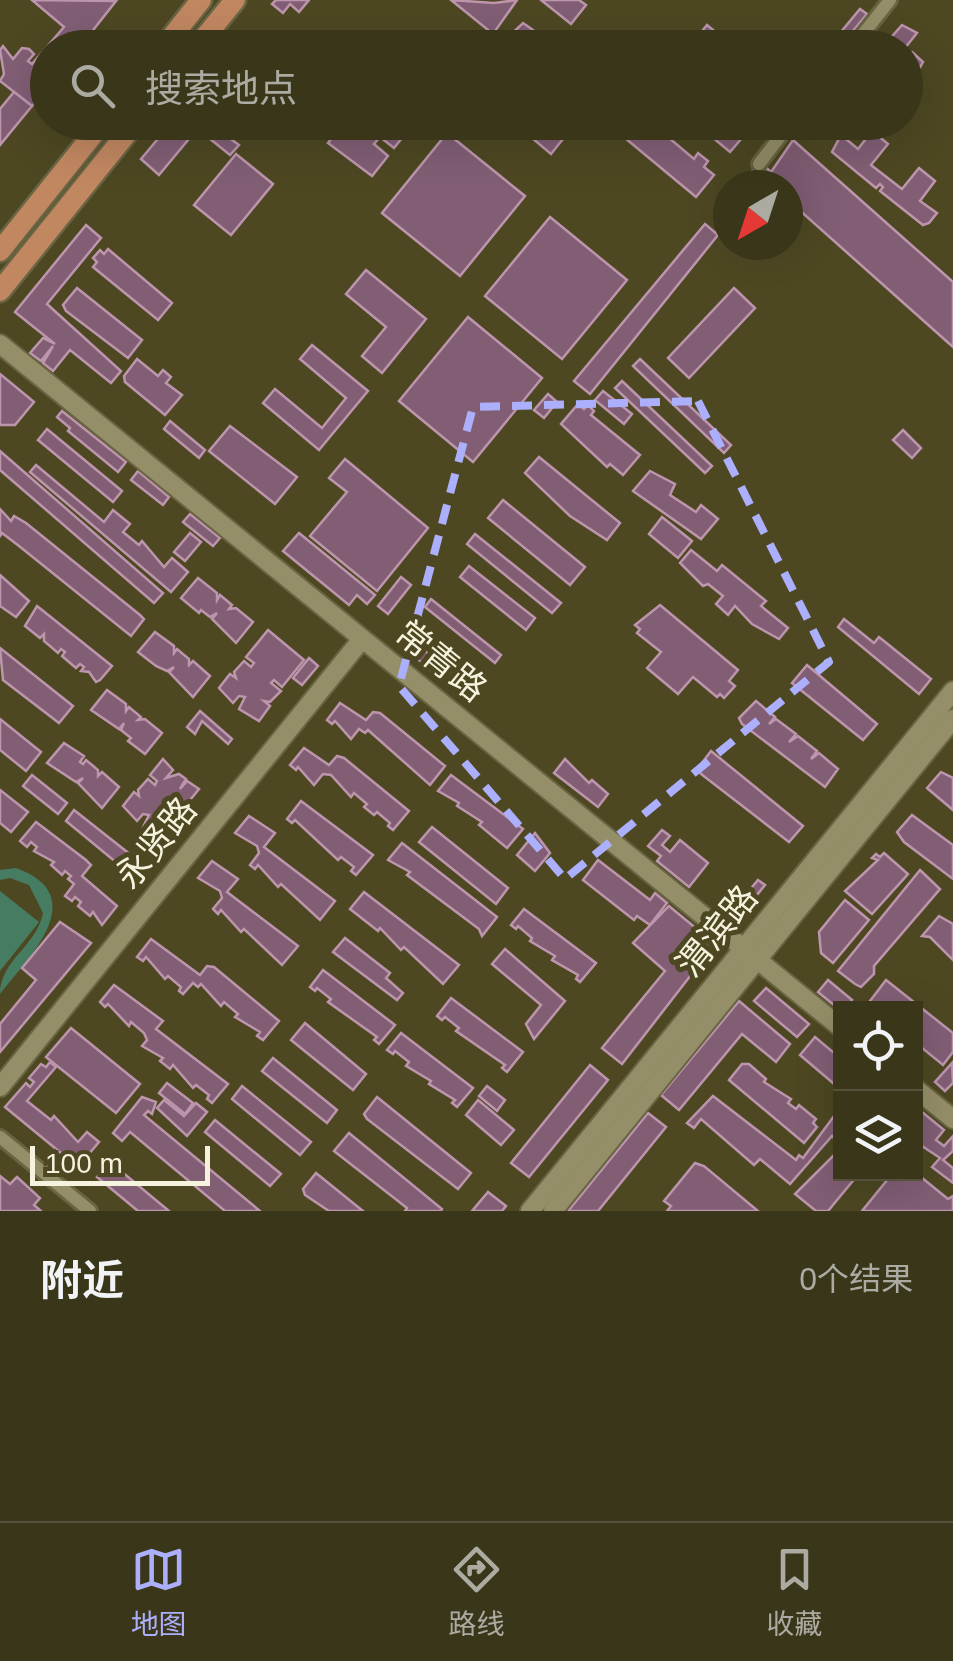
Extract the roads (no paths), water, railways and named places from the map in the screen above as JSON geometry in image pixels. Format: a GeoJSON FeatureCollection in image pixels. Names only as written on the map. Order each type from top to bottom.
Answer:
{"type":"FeatureCollection","features":[{"type":"Feature","properties":{"kind":"main road"},"geometry":{"type":"LineString","coordinates":[[178,30],[202,0]]}},
{"type":"Feature","properties":{"kind":"main road"},"geometry":{"type":"LineString","coordinates":[[210,30],[231,4]]}},
{"type":"Feature","properties":{"kind":"main road"},"geometry":{"type":"LineString","coordinates":[[0,252],[89,140]]}},
{"type":"Feature","properties":{"kind":"main road"},"geometry":{"type":"LineString","coordinates":[[0,291],[122,140]]}},
{"type":"Feature","properties":{"kind":"street"},"geometry":{"type":"LineString","coordinates":[[202,0],[231,4]]}},
{"type":"Feature","properties":{"kind":"street"},"geometry":{"type":"LineString","coordinates":[[866,30],[890,0]]}},
{"type":"Feature","properties":{"kind":"street"},"geometry":{"type":"LineString","coordinates":[[758,164],[777,140]]}},
{"type":"Feature","properties":{"kind":"street","name":"常青路"},"geometry":{"type":"LineString","coordinates":[[0,344],[833,1021]]}},
{"type":"Feature","properties":{"kind":"street","name":"永贤路"},"geometry":{"type":"LineString","coordinates":[[0,1087],[362,639]]}},
{"type":"Feature","properties":{"kind":"street","name":"渭滨路"},"geometry":{"type":"LineString","coordinates":[[553,1211],[953,691]]}},
{"type":"Feature","properties":{"kind":"street","name":"渭滨路"},"geometry":{"type":"LineString","coordinates":[[530,1211],[953,719]]}},
{"type":"Feature","properties":{"kind":"street"},"geometry":{"type":"LineString","coordinates":[[918,1091],[953,1120]]}},
{"type":"Feature","properties":{"kind":"street"},"geometry":{"type":"LineString","coordinates":[[0,1138],[90,1211]]}}]}
